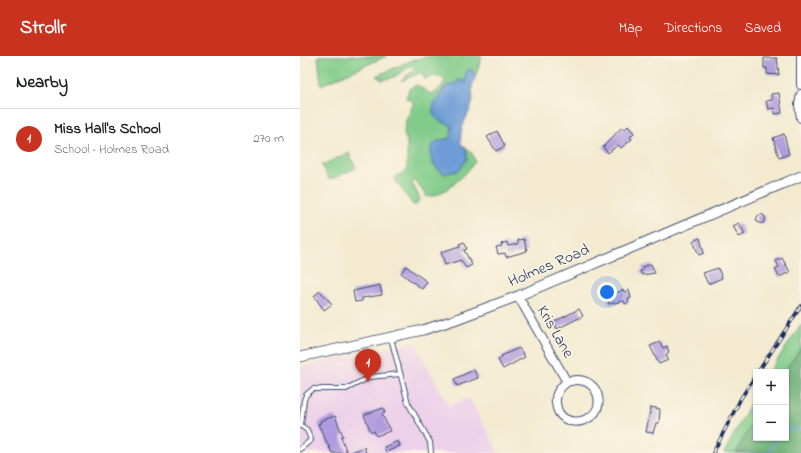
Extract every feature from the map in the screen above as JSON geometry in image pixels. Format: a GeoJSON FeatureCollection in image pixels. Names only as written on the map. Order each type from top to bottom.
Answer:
{"type":"FeatureCollection","features":[{"type":"Feature","properties":{"kind":"street"},"geometry":{"type":"LineString","coordinates":[[801,56],[801,85]]}},
{"type":"Feature","properties":{"kind":"street"},"geometry":{"type":"LineString","coordinates":[[801,94],[801,118]]}},
{"type":"Feature","properties":{"kind":"street","name":"Holmes Road"},"geometry":{"type":"LineString","coordinates":[[300,357],[391,338],[440,325],[518,296],[801,176]]}},
{"type":"Feature","properties":{"kind":"street","name":"Kris Lane"},"geometry":{"type":"LineString","coordinates":[[518,296],[567,382]]}},
{"type":"Feature","properties":{"kind":"street","name":"Kris Lane"},"geometry":{"type":"LineString","coordinates":[[583,380],[595,389],[598,404],[594,414],[581,422],[574,422],[564,417],[559,411],[556,400],[558,393],[567,382],[583,380]]}},
{"type":"Feature","properties":{"kind":"lane"},"geometry":{"type":"LineString","coordinates":[[391,338],[408,403],[430,442],[431,453]]}},
{"type":"Feature","properties":{"kind":"lane"},"geometry":{"type":"LineString","coordinates":[[300,449],[305,447],[311,440],[309,433],[301,425],[306,394],[313,389],[346,388],[370,377],[400,374]]}},
{"type":"Feature","properties":{"kind":"shaded area"},"geometry":{"type":"Polygon","coordinates":[[[414,342],[449,406],[469,398],[499,453],[300,453],[300,367],[414,342]]]}},
{"type":"Feature","properties":{"kind":"green space"},"geometry":{"type":"Polygon","coordinates":[[[318,56],[387,56],[321,85],[318,56]]]}},
{"type":"Feature","properties":{"kind":"green space"},"geometry":{"type":"Polygon","coordinates":[[[430,56],[482,56],[475,78],[475,76],[467,75],[464,82],[457,81],[454,85],[447,85],[443,89],[438,120],[451,124],[452,135],[450,138],[443,139],[432,150],[432,162],[435,166],[456,172],[465,162],[467,155],[466,148],[472,153],[475,161],[467,172],[446,190],[432,196],[426,196],[418,184],[413,180],[412,183],[420,199],[416,205],[413,205],[395,180],[396,176],[405,172],[407,169],[407,142],[404,134],[406,120],[413,105],[413,101],[406,98],[409,89],[417,85],[431,94],[434,93],[441,87],[445,79],[434,76],[425,79],[421,72],[401,81],[413,70],[414,67],[412,65],[394,77],[382,80],[376,76],[412,60],[430,56]]]}},
{"type":"Feature","properties":{"kind":"green space"},"geometry":{"type":"Polygon","coordinates":[[[349,153],[356,168],[329,180],[322,165],[349,153]]]}},
{"type":"Feature","properties":{"kind":"green space"},"geometry":{"type":"Polygon","coordinates":[[[801,325],[801,453],[724,453],[753,399],[753,441],[789,441],[789,369],[771,369],[801,325]]]}},
{"type":"Feature","properties":{"kind":"green space"},"geometry":{"type":"Polygon","coordinates":[[[801,348],[801,453],[736,453],[753,421],[753,441],[789,441],[789,369],[786,369],[801,348]]]}},
{"type":"Feature","properties":{"kind":"water"},"geometry":{"type":"Polygon","coordinates":[[[470,69],[475,76],[472,86],[473,102],[461,132],[461,144],[466,148],[467,159],[460,170],[445,174],[441,172],[434,164],[431,150],[432,146],[436,142],[451,137],[452,126],[437,119],[433,110],[439,96],[448,85],[454,85],[459,80],[465,82],[466,71],[470,69]]]}},
{"type":"Feature","properties":{"kind":"building"},"geometry":{"type":"Polygon","coordinates":[[[764,58],[777,58],[779,75],[767,74],[767,68],[764,68],[764,58]]]}},
{"type":"Feature","properties":{"kind":"building"},"geometry":{"type":"Polygon","coordinates":[[[779,93],[782,113],[775,114],[774,108],[768,109],[766,101],[772,100],[771,94],[779,93]]]}},
{"type":"Feature","properties":{"kind":"building"},"geometry":{"type":"Polygon","coordinates":[[[628,126],[634,133],[630,137],[632,139],[621,148],[618,145],[608,153],[603,147],[622,127],[624,130],[628,126]]]}},
{"type":"Feature","properties":{"kind":"building"},"geometry":{"type":"Polygon","coordinates":[[[497,131],[505,146],[496,151],[487,137],[497,131]]]}},
{"type":"Feature","properties":{"kind":"building"},"geometry":{"type":"Polygon","coordinates":[[[784,134],[789,154],[779,158],[773,138],[784,134]]]}},
{"type":"Feature","properties":{"kind":"building"},"geometry":{"type":"Polygon","coordinates":[[[761,214],[766,219],[761,224],[756,219],[761,214]]]}},
{"type":"Feature","properties":{"kind":"building"},"geometry":{"type":"Polygon","coordinates":[[[739,223],[745,234],[739,237],[733,226],[739,223]]]}},
{"type":"Feature","properties":{"kind":"building"},"geometry":{"type":"Polygon","coordinates":[[[700,238],[704,253],[699,255],[693,241],[700,238]]]}},
{"type":"Feature","properties":{"kind":"building"},"geometry":{"type":"Polygon","coordinates":[[[524,239],[527,251],[506,257],[505,253],[498,254],[496,247],[502,246],[501,244],[507,242],[508,246],[518,244],[518,240],[524,239]]]}},
{"type":"Feature","properties":{"kind":"building"},"geometry":{"type":"Polygon","coordinates":[[[464,242],[467,249],[464,250],[472,265],[466,268],[461,260],[445,265],[441,252],[460,246],[459,244],[464,242]]]}},
{"type":"Feature","properties":{"kind":"building"},"geometry":{"type":"Polygon","coordinates":[[[782,258],[790,272],[779,277],[775,269],[779,267],[776,261],[782,258]]]}},
{"type":"Feature","properties":{"kind":"building"},"geometry":{"type":"Polygon","coordinates":[[[651,264],[655,273],[642,275],[640,271],[643,270],[642,267],[651,264]]]}},
{"type":"Feature","properties":{"kind":"building"},"geometry":{"type":"Polygon","coordinates":[[[406,266],[427,282],[422,289],[401,273],[406,266]]]}},
{"type":"Feature","properties":{"kind":"building"},"geometry":{"type":"Polygon","coordinates":[[[718,268],[722,278],[708,284],[703,273],[718,268]]]}},
{"type":"Feature","properties":{"kind":"building"},"geometry":{"type":"Polygon","coordinates":[[[380,285],[382,295],[362,298],[362,301],[355,302],[353,291],[380,285]]]}},
{"type":"Feature","properties":{"kind":"building"},"geometry":{"type":"Polygon","coordinates":[[[623,290],[624,292],[629,290],[631,298],[628,299],[629,302],[625,304],[624,301],[609,304],[607,297],[623,290]]]}},
{"type":"Feature","properties":{"kind":"building"},"geometry":{"type":"Polygon","coordinates":[[[320,291],[332,304],[324,310],[314,296],[320,291]]]}},
{"type":"Feature","properties":{"kind":"building"},"geometry":{"type":"Polygon","coordinates":[[[579,309],[583,316],[557,329],[554,322],[579,309]]]}},
{"type":"Feature","properties":{"kind":"building"},"geometry":{"type":"Polygon","coordinates":[[[660,342],[663,348],[667,346],[669,352],[666,354],[668,360],[659,364],[650,346],[660,342]]]}},
{"type":"Feature","properties":{"kind":"building"},"geometry":{"type":"Polygon","coordinates":[[[519,348],[525,357],[503,369],[498,360],[502,358],[501,356],[519,348]]]}},
{"type":"Feature","properties":{"kind":"building"},"geometry":{"type":"Polygon","coordinates":[[[474,370],[478,378],[457,386],[454,379],[474,370]]]}},
{"type":"Feature","properties":{"kind":"building"},"geometry":{"type":"Polygon","coordinates":[[[651,407],[660,409],[659,423],[656,423],[653,433],[646,432],[651,407]]]}},
{"type":"Feature","properties":{"kind":"building"},"geometry":{"type":"Polygon","coordinates":[[[383,408],[385,413],[382,414],[390,431],[376,436],[374,431],[371,432],[364,415],[383,408]]]}},
{"type":"Feature","properties":{"kind":"building"},"geometry":{"type":"Polygon","coordinates":[[[335,416],[343,436],[341,437],[347,453],[332,453],[318,424],[321,423],[320,421],[335,416]]]}},
{"type":"Feature","properties":{"kind":"building"},"geometry":{"type":"Polygon","coordinates":[[[398,441],[400,446],[386,452],[384,447],[398,441]]]}},
{"type":"Feature","properties":{"kind":"building"},"geometry":{"type":"Polygon","coordinates":[[[364,447],[366,453],[349,453],[364,447]]]}},
{"type":"Feature","properties":{"kind":"waterway"},"geometry":{"type":"LineString","coordinates":[[789,429],[791,428],[801,430]]}},
{"type":"Feature","properties":{"kind":"waterway"},"geometry":{"type":"LineString","coordinates":[[767,453],[776,441]]}},
{"type":"Feature","properties":{"kind":"railway"},"geometry":{"type":"LineString","coordinates":[[760,369],[801,306]]}},
{"type":"Feature","properties":{"kind":"railway"},"geometry":{"type":"LineString","coordinates":[[713,453],[741,398],[753,380]]}},
{"type":"Feature","properties":{"kind":"place","name":"Miss Hall's School"},"geometry":{"type":"Point","coordinates":[368,382]}}]}
